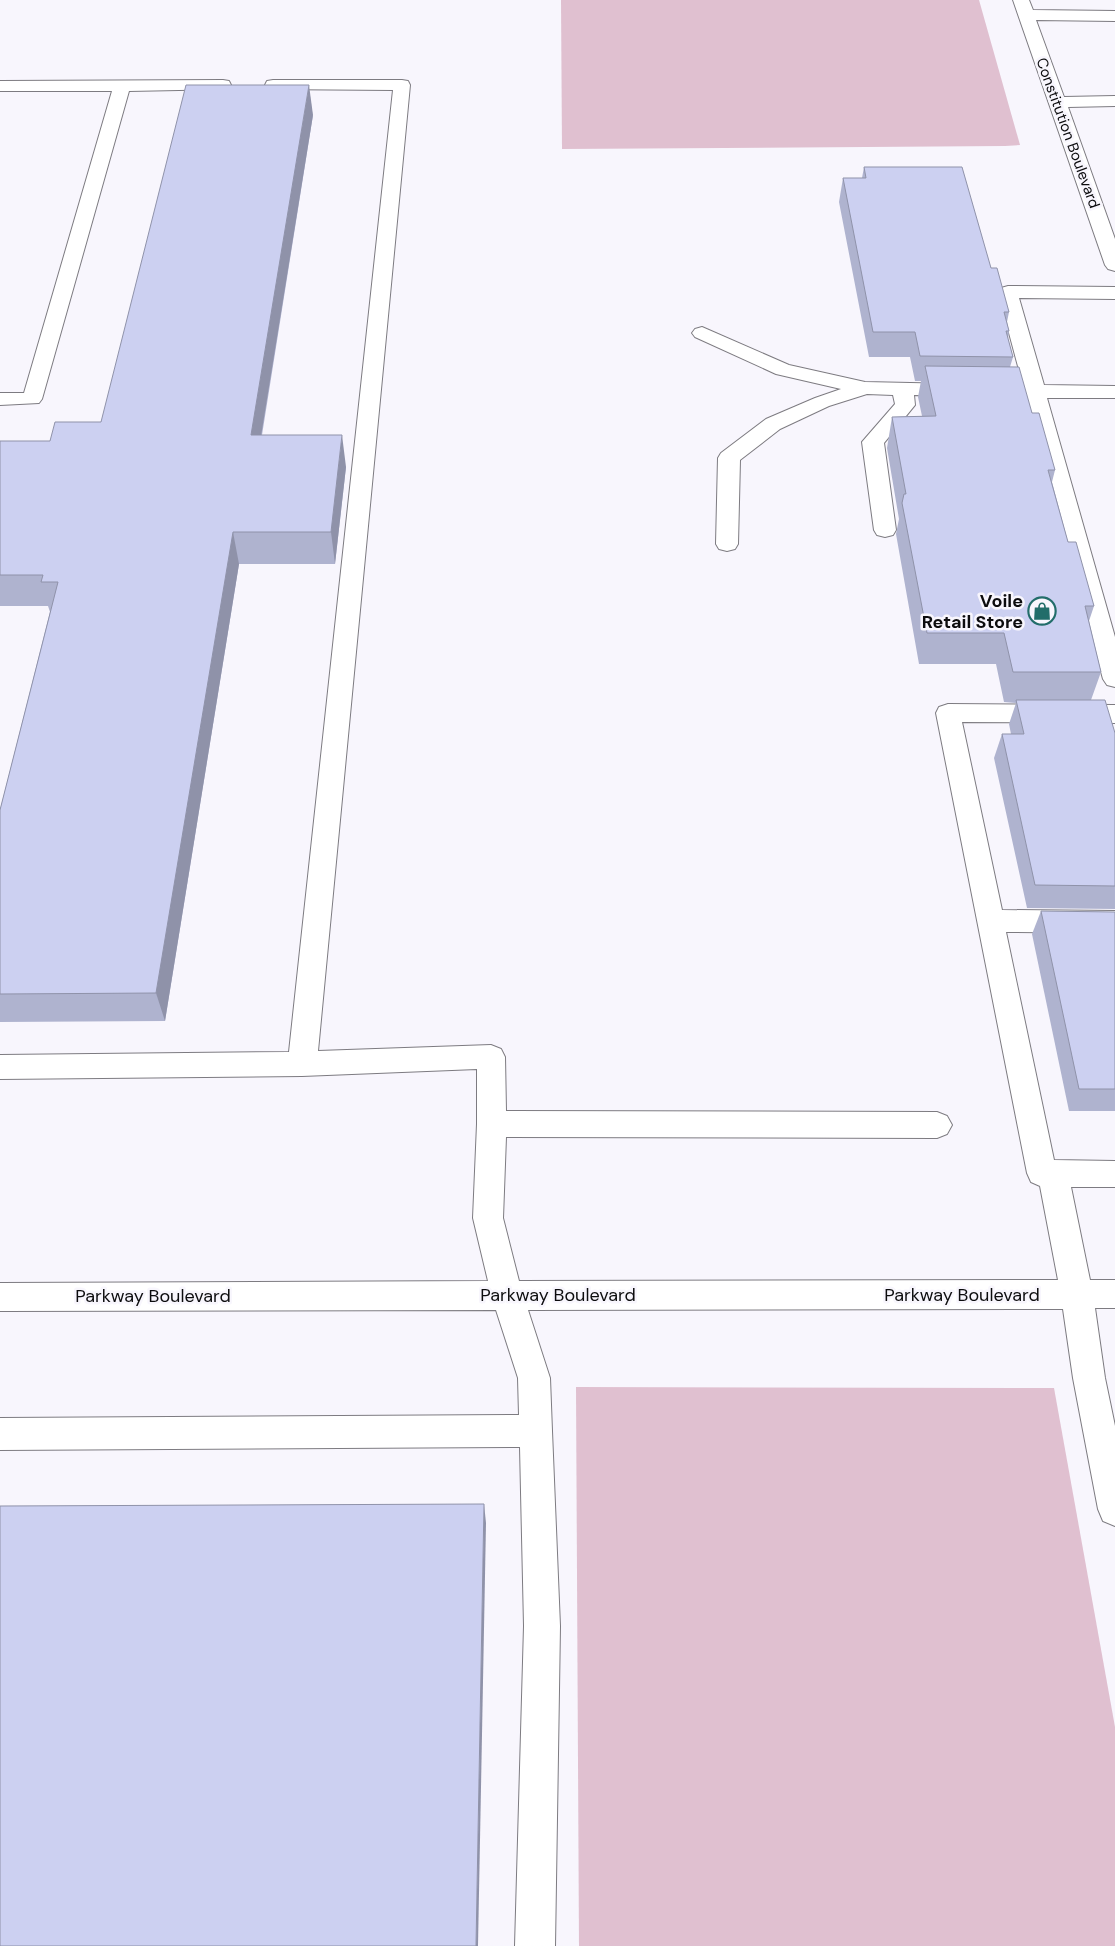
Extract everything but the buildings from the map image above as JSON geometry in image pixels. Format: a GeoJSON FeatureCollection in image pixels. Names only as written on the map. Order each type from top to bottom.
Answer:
{"type":"FeatureCollection","features":[{"type":"Feature","properties":{"kind":"street"},"geometry":{"type":"LineString","coordinates":[[1023,8],[1111,20]]}},
{"type":"Feature","properties":{"kind":"street","name":"Constitution Boulevard"},"geometry":{"type":"LineString","coordinates":[[1023,8],[1114,257]]}},
{"type":"Feature","properties":{"kind":"street"},"geometry":{"type":"LineString","coordinates":[[0,86],[402,85],[302,1064]]}},
{"type":"Feature","properties":{"kind":"street"},"geometry":{"type":"LineString","coordinates":[[0,399],[32,399],[122,86]]}},
{"type":"Feature","properties":{"kind":"street"},"geometry":{"type":"LineString","coordinates":[[1057,102],[1115,101]]}},
{"type":"Feature","properties":{"kind":"street"},"geometry":{"type":"LineString","coordinates":[[1115,293],[1008,292],[1115,679]]}},
{"type":"Feature","properties":{"kind":"street"},"geometry":{"type":"LineString","coordinates":[[702,333],[783,370],[865,388],[1115,392]]}},
{"type":"Feature","properties":{"kind":"street"},"geometry":{"type":"LineString","coordinates":[[727,544],[729,458],[772,424],[822,402],[865,388]]}},
{"type":"Feature","properties":{"kind":"street"},"geometry":{"type":"LineString","coordinates":[[885,530],[873,442],[905,405],[903,389]]}},
{"type":"Feature","properties":{"kind":"street"},"geometry":{"type":"LineString","coordinates":[[1115,714],[948,713],[1042,1173],[1115,1174]]}},
{"type":"Feature","properties":{"kind":"street"},"geometry":{"type":"LineString","coordinates":[[991,921],[1115,922]]}},
{"type":"Feature","properties":{"kind":"street"},"geometry":{"type":"LineString","coordinates":[[0,1067],[302,1064],[491,1057],[492,1124],[488,1218],[507,1295],[534,1378],[542,1626],[535,1946]]}},
{"type":"Feature","properties":{"kind":"street"},"geometry":{"type":"LineString","coordinates":[[492,1124],[937,1125]]}},
{"type":"Feature","properties":{"kind":"street"},"geometry":{"type":"LineString","coordinates":[[1053,1173],[1077,1295],[1088,1378],[1105,1414],[1115,1509]]}},
{"type":"Feature","properties":{"kind":"street","name":"Parkway Boulevard"},"geometry":{"type":"LineString","coordinates":[[0,1297],[1115,1294]]}},
{"type":"Feature","properties":{"kind":"street"},"geometry":{"type":"LineString","coordinates":[[0,1434],[536,1431]]}},
{"type":"Feature","properties":{"kind":"shaded area"},"geometry":{"type":"Polygon","coordinates":[[[561,0],[979,0],[1020,145],[562,149],[561,0]]]}},
{"type":"Feature","properties":{"kind":"shaded area"},"geometry":{"type":"Polygon","coordinates":[[[576,1387],[1054,1388],[1115,1727],[1115,1946],[579,1946],[576,1387]]]}},
{"type":"Feature","properties":{"kind":"place","name":"Voile Retail Store"},"geometry":{"type":"Point","coordinates":[1042,611]}}]}
